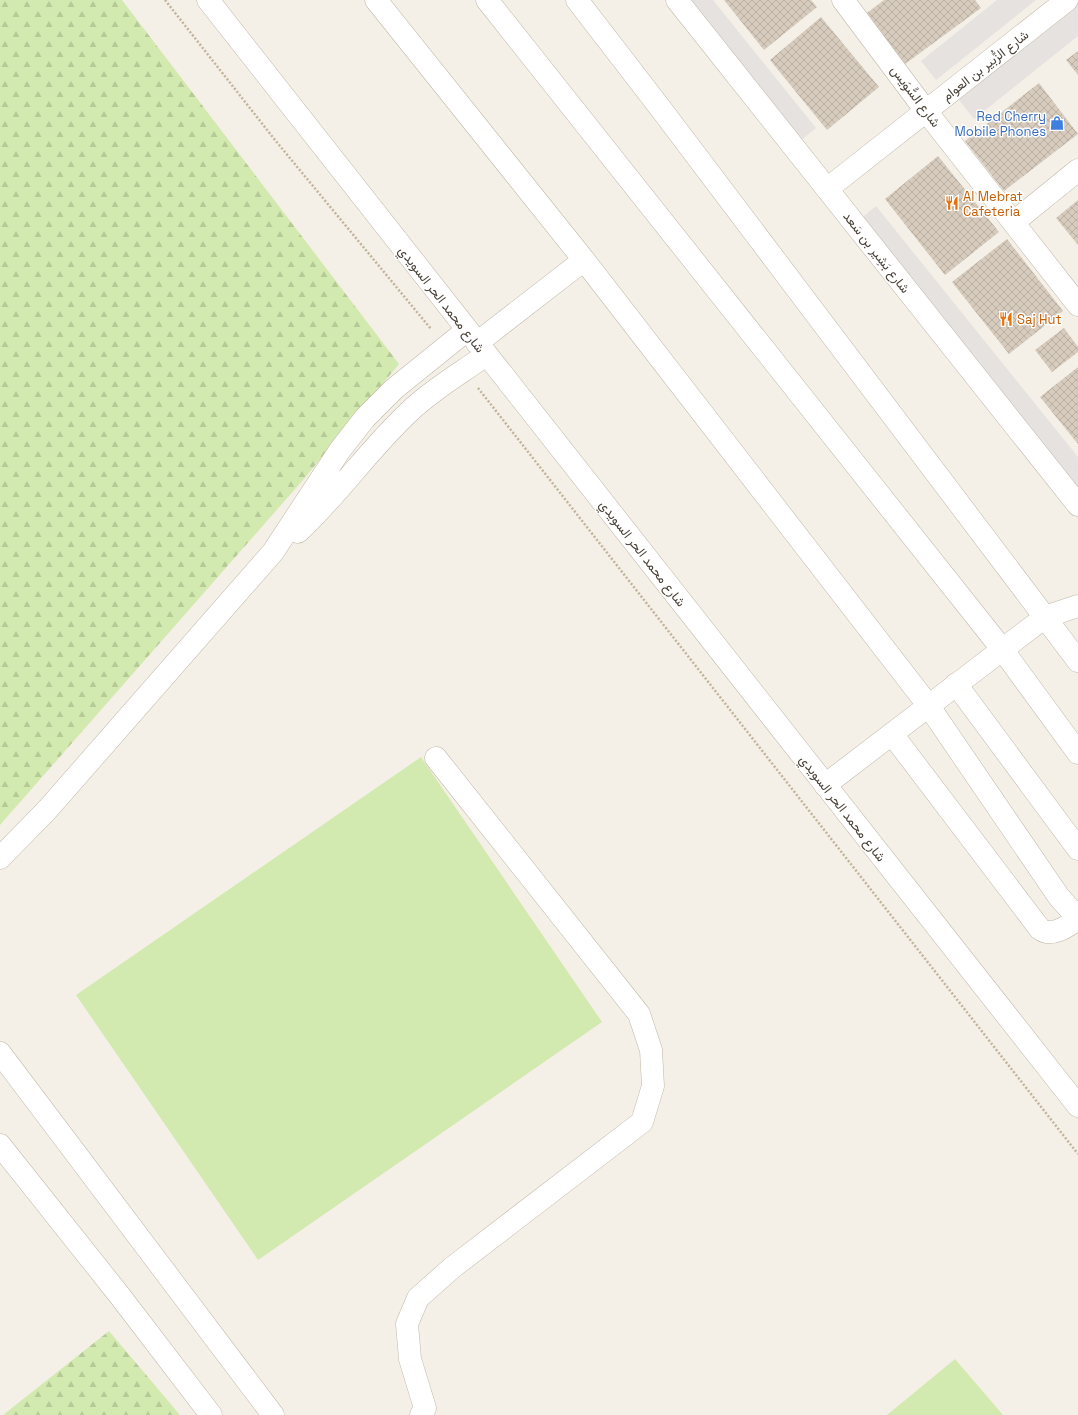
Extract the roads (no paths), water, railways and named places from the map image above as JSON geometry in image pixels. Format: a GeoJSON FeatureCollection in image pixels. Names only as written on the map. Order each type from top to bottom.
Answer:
{"type":"FeatureCollection","features":[{"type":"Feature","properties":{"kind":"street","name":"شارع محمد الحر السويدي"},"geometry":{"type":"LineString","coordinates":[[208,0],[1078,1106]]}},
{"type":"Feature","properties":{"kind":"street"},"geometry":{"type":"LineString","coordinates":[[376,0],[584,260],[928,705],[1059,897],[1078,919],[1062,929],[1049,933],[1044,933],[1040,930],[892,734]]}},
{"type":"Feature","properties":{"kind":"street"},"geometry":{"type":"LineString","coordinates":[[487,0],[1002,649],[1078,753]]}},
{"type":"Feature","properties":{"kind":"street"},"geometry":{"type":"LineString","coordinates":[[577,0],[662,109],[1078,661]]}},
{"type":"Feature","properties":{"kind":"street","name":"شارع بَشِير بن سَعد"},"geometry":{"type":"LineString","coordinates":[[677,0],[1078,504]]}},
{"type":"Feature","properties":{"kind":"street","name":"شارع الزُّبير بن العوام"},"geometry":{"type":"LineString","coordinates":[[827,189],[1067,0]]}},
{"type":"Feature","properties":{"kind":"street","name":"شارع السُّوَيس"},"geometry":{"type":"LineString","coordinates":[[848,2],[926,111],[1078,305]]}},
{"type":"Feature","properties":{"kind":"street"},"geometry":{"type":"LineString","coordinates":[[1014,222],[1078,170]]}},
{"type":"Feature","properties":{"kind":"street"},"geometry":{"type":"LineString","coordinates":[[0,858],[46,810],[274,552],[326,504],[410,410],[464,370],[477,342],[584,260]]}},
{"type":"Feature","properties":{"kind":"street"},"geometry":{"type":"LineString","coordinates":[[274,552],[352,434],[394,388],[445,347],[477,342]]}},
{"type":"Feature","properties":{"kind":"street"},"geometry":{"type":"LineString","coordinates":[[394,388],[410,410]]}},
{"type":"Feature","properties":{"kind":"street"},"geometry":{"type":"LineString","coordinates":[[825,785],[1045,617],[1078,606]]}},
{"type":"Feature","properties":{"kind":"street"},"geometry":{"type":"LineString","coordinates":[[956,684],[1078,849]]}},
{"type":"Feature","properties":{"kind":"street"},"geometry":{"type":"LineString","coordinates":[[421,1415],[425,1408],[410,1359],[407,1324],[418,1298],[453,1267],[642,1122],[653,1086],[651,1050],[639,1014],[436,758]]}},
{"type":"Feature","properties":{"kind":"street"},"geometry":{"type":"LineString","coordinates":[[0,1053],[274,1415]]}},
{"type":"Feature","properties":{"kind":"street"},"geometry":{"type":"LineString","coordinates":[[0,1146],[120,1296],[211,1415]]}},
{"type":"Feature","properties":{"kind":"place","name":"Red Cherry Mobile Phones"},"geometry":{"type":"Point","coordinates":[1057,123]}},
{"type":"Feature","properties":{"kind":"place","name":"Al Mebrat Cafeteria"},"geometry":{"type":"Point","coordinates":[952,203]}},
{"type":"Feature","properties":{"kind":"place","name":"Saj Hut"},"geometry":{"type":"Point","coordinates":[1006,319]}}]}
